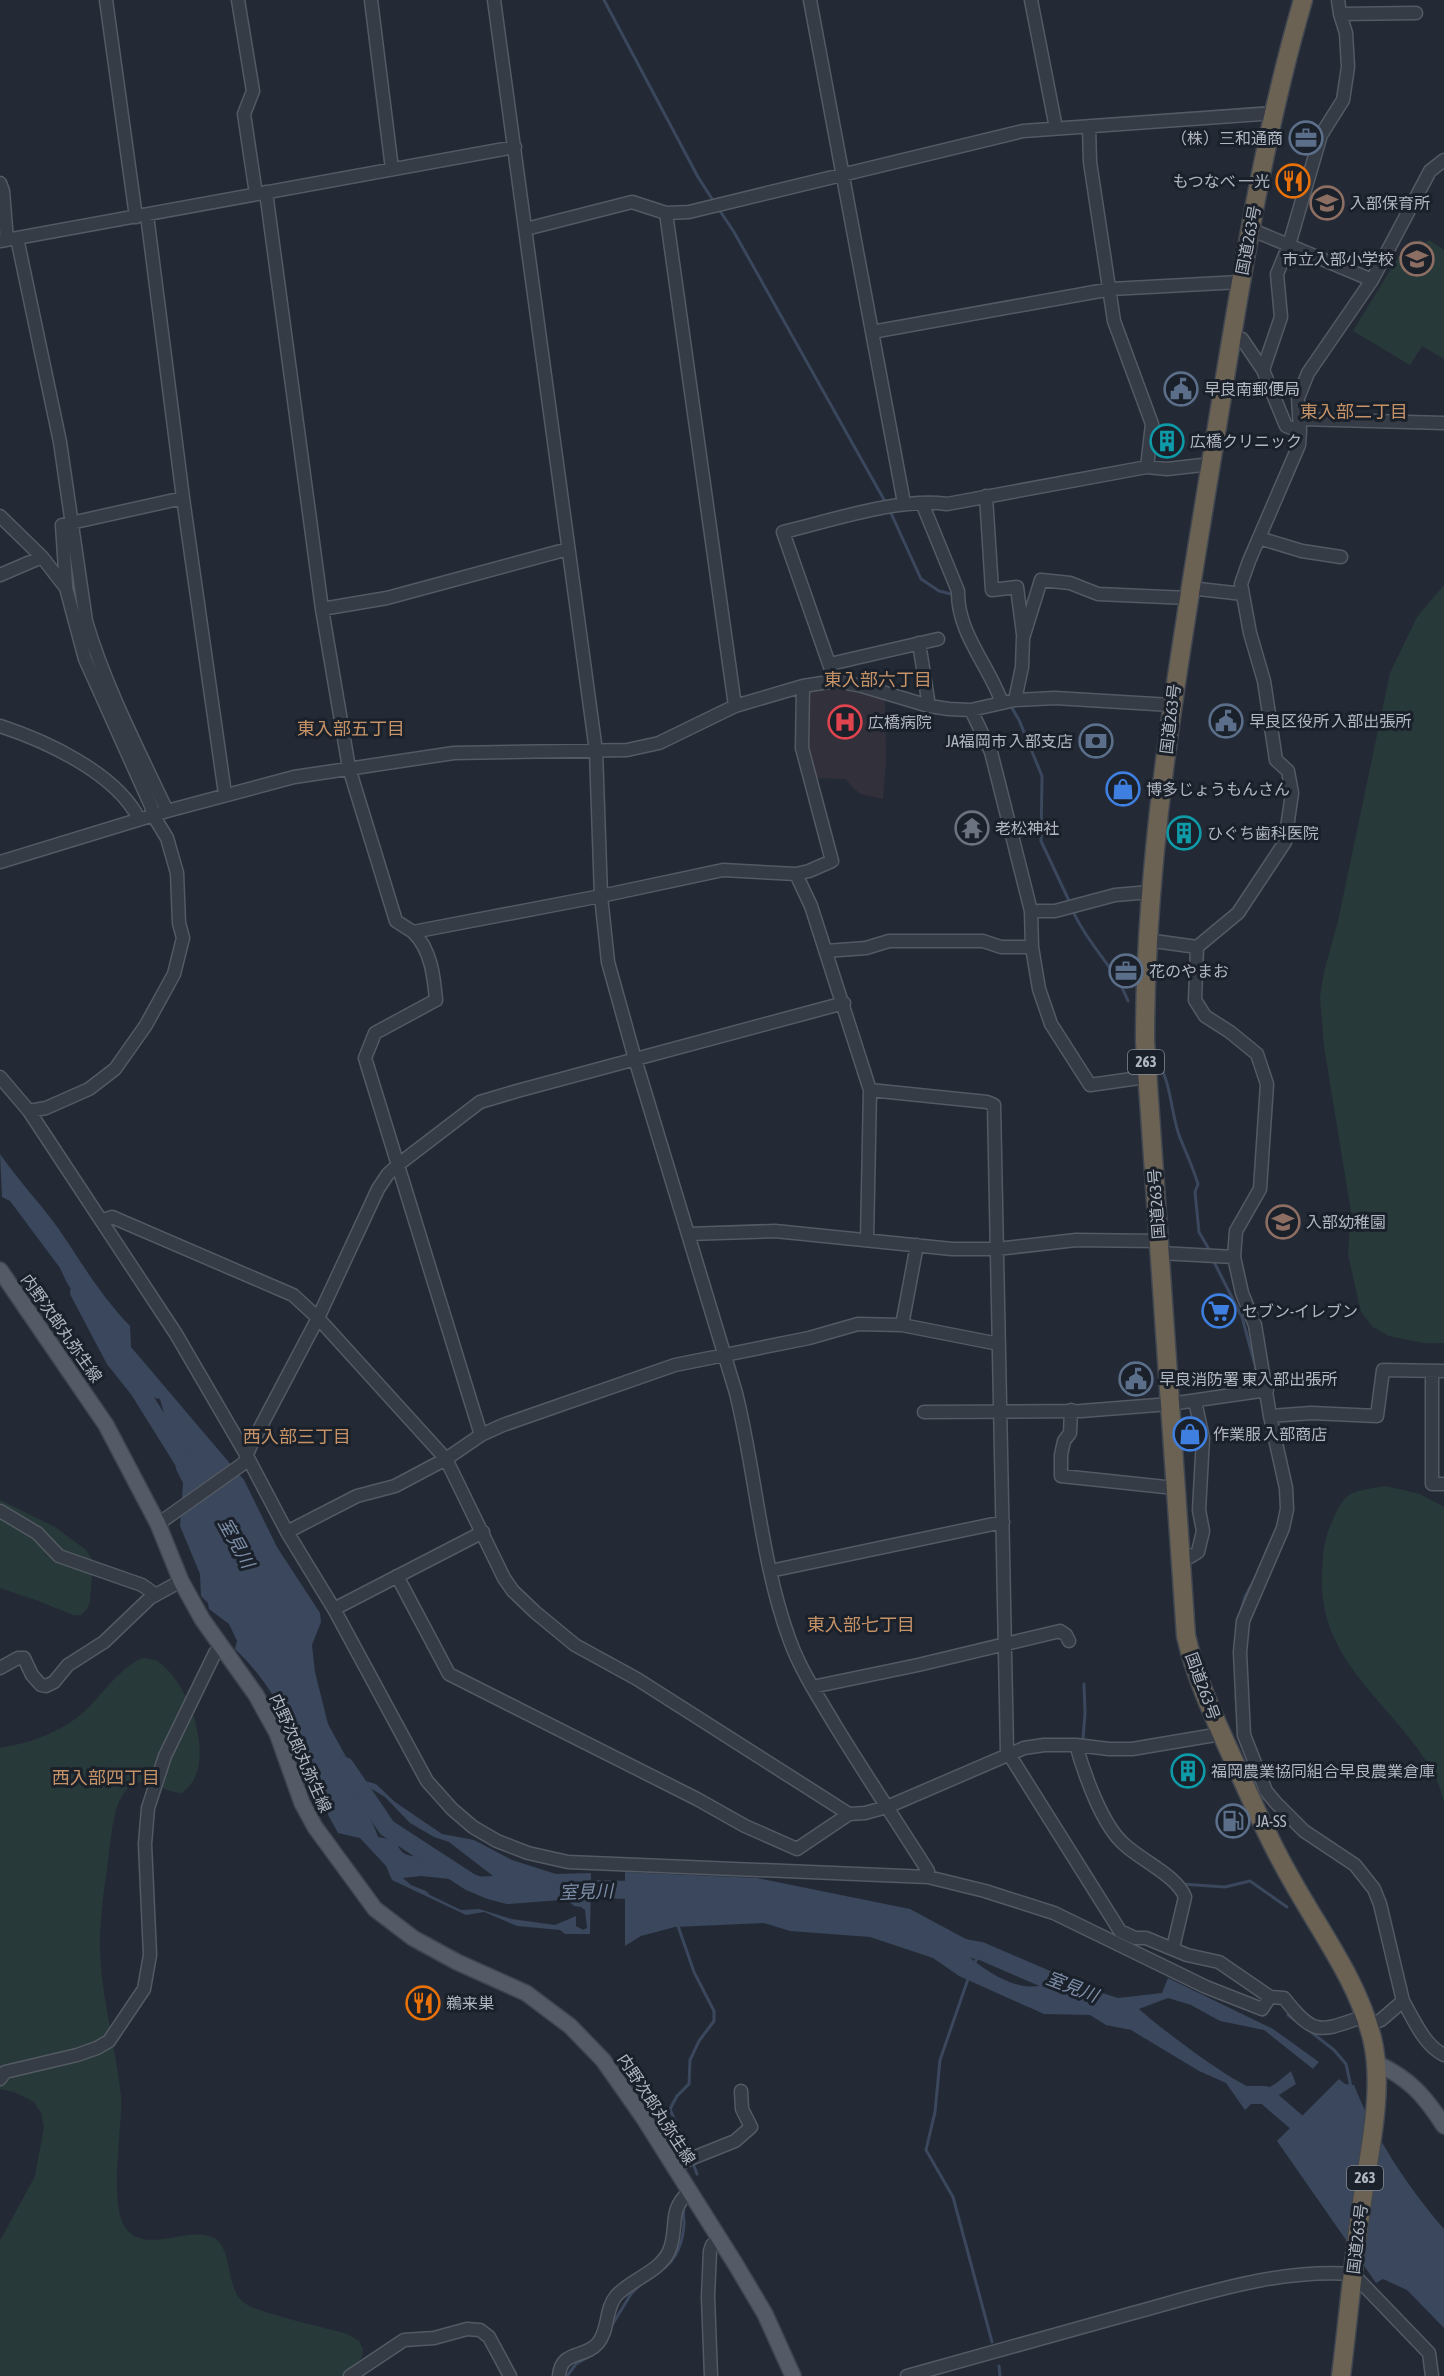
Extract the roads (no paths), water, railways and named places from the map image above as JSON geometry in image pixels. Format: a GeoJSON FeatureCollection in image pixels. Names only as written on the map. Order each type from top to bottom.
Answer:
{"type":"FeatureCollection","features":[{"type":"Feature","properties":{"kind":"highway","name":"国道263号"},"geometry":{"type":"LineString","coordinates":[[1304,0],[1274,113],[1240,282],[1171,705],[1150,892],[1147,940],[1146,1077],[1160,1247],[1186,1636],[1192,1662],[1231,1736],[1265,1830],[1290,1878],[1344,1967],[1366,2021],[1376,2063],[1377,2094],[1341,2376]]}},
{"type":"Feature","properties":{"kind":"main road","name":"内野次郎丸弥生線"},"geometry":{"type":"LineString","coordinates":[[1,1273],[106,1425],[160,1522],[181,1581],[220,1647],[256,1695],[277,1733],[302,1803],[315,1827],[375,1909],[413,1938],[457,1962],[526,1993],[570,2026],[603,2060],[680,2165],[689,2192],[765,2314],[793,2376]]}},
{"type":"Feature","properties":{"kind":"main road"},"geometry":{"type":"LineString","coordinates":[[1376,2063],[1397,2073],[1417,2088],[1444,2126]]}},
{"type":"Feature","properties":{"kind":"street"},"geometry":{"type":"LineString","coordinates":[[106,0],[142,216],[225,794]]}},
{"type":"Feature","properties":{"kind":"street"},"geometry":{"type":"LineString","coordinates":[[238,0],[253,91],[244,114],[261,193],[322,609],[349,768],[396,921],[419,937],[434,971],[436,1000],[375,1033],[365,1058],[481,1435]]}},
{"type":"Feature","properties":{"kind":"street"},"geometry":{"type":"LineString","coordinates":[[371,0],[392,169]]}},
{"type":"Feature","properties":{"kind":"street"},"geometry":{"type":"LineString","coordinates":[[494,0],[596,751],[601,896],[608,962],[725,1355],[748,1442],[770,1571],[790,1643],[812,1687],[928,1871],[928,1877]]}},
{"type":"Feature","properties":{"kind":"street"},"geometry":{"type":"LineString","coordinates":[[810,0],[872,332],[901,504]]}},
{"type":"Feature","properties":{"kind":"street"},"geometry":{"type":"LineString","coordinates":[[1031,0],[1056,128]]}},
{"type":"Feature","properties":{"kind":"street"},"geometry":{"type":"LineString","coordinates":[[1263,370],[1281,316],[1278,274],[1289,245],[1321,135],[1343,100],[1347,56],[1346,33],[1338,0]]}},
{"type":"Feature","properties":{"kind":"street"},"geometry":{"type":"LineString","coordinates":[[1340,14],[1416,13]]}},
{"type":"Feature","properties":{"kind":"street"},"geometry":{"type":"LineString","coordinates":[[526,229],[632,202],[666,213],[689,212],[1023,131],[1274,113]]}},
{"type":"Feature","properties":{"kind":"street"},"geometry":{"type":"LineString","coordinates":[[1089,126],[1090,162],[1111,289],[1114,321],[1152,424],[1147,466]]}},
{"type":"Feature","properties":{"kind":"street"},"geometry":{"type":"LineString","coordinates":[[8,240],[515,147]]}},
{"type":"Feature","properties":{"kind":"street"},"geometry":{"type":"LineString","coordinates":[[1147,940],[1197,947],[1238,913],[1286,842],[1292,793],[1288,771],[1276,760],[1264,681],[1250,633],[1241,584],[1258,538],[1299,445],[1298,398],[1308,373],[1372,280],[1430,171],[1444,160]]}},
{"type":"Feature","properties":{"kind":"street"},"geometry":{"type":"LineString","coordinates":[[0,183],[3,191],[8,240],[60,442],[86,621],[93,645],[167,811]]}},
{"type":"Feature","properties":{"kind":"street"},"geometry":{"type":"LineString","coordinates":[[666,213],[735,706]]}},
{"type":"Feature","properties":{"kind":"street"},"geometry":{"type":"LineString","coordinates":[[1250,229],[1372,280]]}},
{"type":"Feature","properties":{"kind":"street"},"geometry":{"type":"LineString","coordinates":[[872,332],[1111,289],[1240,282]]}},
{"type":"Feature","properties":{"kind":"street"},"geometry":{"type":"LineString","coordinates":[[1231,336],[1242,339],[1263,370],[1286,426],[1444,423]]}},
{"type":"Feature","properties":{"kind":"street"},"geometry":{"type":"LineString","coordinates":[[835,681],[783,532],[901,504],[929,501],[947,504],[1147,466],[1167,469],[1211,464]]}},
{"type":"Feature","properties":{"kind":"street"},"geometry":{"type":"LineString","coordinates":[[986,496],[992,590],[1017,587],[1023,638],[1022,667],[1008,702]]}},
{"type":"Feature","properties":{"kind":"street"},"geometry":{"type":"LineString","coordinates":[[29,1112],[89,1089],[115,1069],[146,1025],[174,974],[183,938],[179,923],[177,873],[167,838],[153,815],[85,659],[66,588],[62,525],[183,498]]}},
{"type":"Feature","properties":{"kind":"street"},"geometry":{"type":"LineString","coordinates":[[922,502],[958,595],[965,629],[998,690],[1008,702]]}},
{"type":"Feature","properties":{"kind":"street"},"geometry":{"type":"LineString","coordinates":[[0,516],[42,557],[66,588]]}},
{"type":"Feature","properties":{"kind":"street"},"geometry":{"type":"LineString","coordinates":[[1258,538],[1302,551],[1341,557]]}},
{"type":"Feature","properties":{"kind":"street"},"geometry":{"type":"LineString","coordinates":[[322,609],[387,598],[568,549]]}},
{"type":"Feature","properties":{"kind":"street"},"geometry":{"type":"LineString","coordinates":[[0,575],[42,557]]}},
{"type":"Feature","properties":{"kind":"street"},"geometry":{"type":"LineString","coordinates":[[1023,638],[1041,580],[1070,583],[1098,594],[1243,594]]}},
{"type":"Feature","properties":{"kind":"street"},"geometry":{"type":"LineString","coordinates":[[830,664],[938,639]]}},
{"type":"Feature","properties":{"kind":"street"},"geometry":{"type":"LineString","coordinates":[[919,643],[929,706]]}},
{"type":"Feature","properties":{"kind":"street"},"geometry":{"type":"LineString","coordinates":[[0,862],[225,794],[294,777],[454,753],[627,750],[659,743],[735,706],[803,686],[835,681],[862,686],[929,706],[971,710],[1008,702],[1055,698],[1171,705]]}},
{"type":"Feature","properties":{"kind":"street"},"geometry":{"type":"LineString","coordinates":[[413,932],[723,870],[796,874],[832,861],[802,748],[803,686]]}},
{"type":"Feature","properties":{"kind":"street"},"geometry":{"type":"LineString","coordinates":[[971,710],[990,752],[1031,911],[1032,947],[1039,989],[1051,1024],[1090,1085],[1146,1077]]}},
{"type":"Feature","properties":{"kind":"street"},"geometry":{"type":"LineString","coordinates":[[0,726],[34,737],[81,761],[121,794],[139,819]]}},
{"type":"Feature","properties":{"kind":"street"},"geometry":{"type":"LineString","coordinates":[[796,874],[811,906],[870,1090],[867,1240]]}},
{"type":"Feature","properties":{"kind":"street"},"geometry":{"type":"LineString","coordinates":[[1031,911],[1055,911],[1115,895],[1150,892]]}},
{"type":"Feature","properties":{"kind":"street"},"geometry":{"type":"LineString","coordinates":[[826,951],[866,948],[889,941],[983,941],[1001,947],[1032,947]]}},
{"type":"Feature","properties":{"kind":"street"},"geometry":{"type":"LineString","coordinates":[[1197,947],[1195,1000],[1205,1016],[1230,1032],[1257,1054],[1267,1084],[1260,1189],[1236,1231],[1234,1257],[1242,1293],[1255,1325],[1270,1416],[1286,1488],[1287,1509],[1283,1528],[1269,1563],[1253,1593],[1243,1621],[1231,1736],[1276,1803],[1304,1831],[1355,1865],[1374,1889],[1380,1904],[1403,2001],[1425,2038],[1437,2052],[1444,2055]]}},
{"type":"Feature","properties":{"kind":"street"},"geometry":{"type":"LineString","coordinates":[[160,1522],[246,1460],[318,1318],[378,1189],[399,1164],[480,1102],[844,1004]]}},
{"type":"Feature","properties":{"kind":"street"},"geometry":{"type":"LineString","coordinates":[[0,1077],[29,1112],[103,1220],[176,1334],[287,1532],[334,1609],[427,1781],[452,1809],[473,1827],[497,1841],[528,1853],[568,1862],[928,1877],[985,1891],[1054,1913],[1206,1987],[1262,2009],[1270,1997]]}},
{"type":"Feature","properties":{"kind":"street"},"geometry":{"type":"LineString","coordinates":[[870,1090],[987,1102],[994,1106],[1007,1751],[1009,1755],[1120,1931],[1136,1938],[1146,1938],[1186,1954],[1219,1962],[1270,1997],[1284,1998],[1298,2016],[1313,2027],[1325,2029],[1381,2020],[1403,2001]]}},
{"type":"Feature","properties":{"kind":"street"},"geometry":{"type":"LineString","coordinates":[[103,1220],[112,1217],[293,1294],[318,1318],[446,1459],[504,1578],[513,1591],[575,1645],[637,1679],[849,1814],[865,1814],[887,1807],[1024,1748],[1044,1745],[1076,1745],[1132,1749],[1231,1736]]}},
{"type":"Feature","properties":{"kind":"street"},"geometry":{"type":"LineString","coordinates":[[688,1234],[775,1232],[952,1249],[997,1249],[1076,1240],[1160,1247],[1213,1256],[1234,1257]]}},
{"type":"Feature","properties":{"kind":"street"},"geometry":{"type":"LineString","coordinates":[[902,1326],[917,1245]]}},
{"type":"Feature","properties":{"kind":"street"},"geometry":{"type":"LineString","coordinates":[[287,1532],[357,1496],[395,1486],[446,1459],[481,1435],[503,1425],[675,1365],[809,1338],[858,1324],[902,1326],[999,1344]]}},
{"type":"Feature","properties":{"kind":"street"},"geometry":{"type":"LineString","coordinates":[[1270,1416],[1311,1413],[1377,1416],[1383,1370],[1438,1371],[1432,1484],[1444,1484]]}},
{"type":"Feature","properties":{"kind":"street"},"geometry":{"type":"LineString","coordinates":[[924,1412],[1071,1410],[1170,1404],[1267,1390]]}},
{"type":"Feature","properties":{"kind":"street"},"geometry":{"type":"LineString","coordinates":[[1180,1556],[1190,1557],[1198,1552],[1203,1531],[1199,1510],[1203,1438],[1195,1401]]}},
{"type":"Feature","properties":{"kind":"street"},"geometry":{"type":"LineString","coordinates":[[1071,1410],[1070,1433],[1064,1441],[1061,1455],[1061,1476],[1175,1488]]}},
{"type":"Feature","properties":{"kind":"street"},"geometry":{"type":"LineString","coordinates":[[0,1510],[37,1533],[59,1556],[142,1586],[156,1595]]}},
{"type":"Feature","properties":{"kind":"street"},"geometry":{"type":"LineString","coordinates":[[770,1571],[1003,1522]]}},
{"type":"Feature","properties":{"kind":"street"},"geometry":{"type":"LineString","coordinates":[[334,1609],[483,1532]]}},
{"type":"Feature","properties":{"kind":"street"},"geometry":{"type":"LineString","coordinates":[[397,1576],[449,1674],[697,1799],[745,1826],[797,1849],[849,1814]]}},
{"type":"Feature","properties":{"kind":"street"},"geometry":{"type":"LineString","coordinates":[[0,1668],[18,1658],[24,1658],[32,1675],[41,1685],[54,1682],[68,1665],[104,1642],[138,1608],[181,1581]]}},
{"type":"Feature","properties":{"kind":"street"},"geometry":{"type":"LineString","coordinates":[[812,1687],[918,1665],[1060,1631],[1069,1641]]}},
{"type":"Feature","properties":{"kind":"street"},"geometry":{"type":"LineString","coordinates":[[1,2077],[5,2072],[98,2048],[109,2042],[144,1989],[150,1955],[145,1844],[148,1808],[165,1756],[220,1647]]}},
{"type":"Feature","properties":{"kind":"street"},"geometry":{"type":"LineString","coordinates":[[1076,1745],[1110,1830],[1124,1845],[1154,1865],[1182,1890],[1185,1897],[1173,1948]]}},
{"type":"Feature","properties":{"kind":"street"},"geometry":{"type":"LineString","coordinates":[[680,2165],[735,2141],[751,2127],[742,2109],[741,2091]]}},
{"type":"Feature","properties":{"kind":"street"},"geometry":{"type":"LineString","coordinates":[[559,2376],[564,2360],[600,2342],[611,2304],[616,2296],[658,2265],[669,2252],[676,2209],[679,2200],[689,2192]]}},
{"type":"Feature","properties":{"kind":"street"},"geometry":{"type":"LineString","coordinates":[[711,2376],[708,2297],[710,2251],[712,2245],[719,2240]]}},
{"type":"Feature","properties":{"kind":"street"},"geometry":{"type":"LineString","coordinates":[[907,2376],[1205,2293],[1287,2278],[1340,2273],[1353,2268],[1429,2353],[1432,2376]]}},
{"type":"Feature","properties":{"kind":"street"},"geometry":{"type":"LineString","coordinates":[[350,2376],[404,2340],[434,2338],[467,2330],[480,2331],[489,2337],[510,2376]]}},
{"type":"Feature","properties":{"kind":"water"},"geometry":{"type":"Polygon","coordinates":[[[0,1154],[58,1228],[100,1291],[130,1326],[131,1347],[244,1480],[277,1547],[320,1613],[321,1622],[312,1645],[315,1672],[328,1724],[351,1766],[365,1781],[376,1784],[395,1802],[442,1834],[474,1840],[512,1860],[556,1874],[591,1873],[590,1934],[565,1934],[560,1930],[517,1926],[484,1912],[466,1915],[392,1880],[386,1866],[360,1838],[338,1833],[314,1788],[291,1731],[274,1697],[235,1649],[237,1641],[229,1624],[209,1609],[208,1603],[201,1596],[200,1574],[180,1526],[183,1483],[176,1469],[172,1434],[169,1431],[160,1399],[155,1398],[123,1365],[95,1312],[87,1313],[60,1268],[10,1201],[2,1197],[0,1154]],[[362,1783],[355,1789],[378,1837],[394,1840],[405,1854],[423,1857],[470,1877],[493,1876],[449,1842],[434,1837],[410,1823],[385,1797],[362,1783]],[[421,1876],[403,1878],[411,1885],[461,1910],[479,1909],[512,1919],[555,1925],[576,1916],[576,1926],[583,1930],[587,1928],[585,1910],[574,1906],[555,1889],[503,1890],[459,1880],[421,1876]]]}},
{"type":"Feature","properties":{"kind":"water"},"geometry":{"type":"Polygon","coordinates":[[[625,1872],[757,1878],[910,1909],[979,1946],[965,1954],[983,1968],[1014,1984],[1036,1986],[1048,1984],[1064,1972],[1087,1988],[1118,1998],[1162,1993],[1168,1978],[1273,2029],[1319,2062],[1313,2069],[1264,2030],[1220,2021],[1191,2005],[1168,1998],[1139,2009],[1198,2055],[1249,2087],[1259,2090],[1268,2088],[1291,2071],[1296,2084],[1265,2104],[1255,2100],[1245,2110],[1226,2083],[1199,2071],[1131,2030],[1106,2025],[1090,2015],[1044,2014],[959,1976],[933,1958],[870,1937],[790,1931],[764,1923],[675,1927],[641,1936],[625,1946],[625,1872]]]}},
{"type":"Feature","properties":{"kind":"water"},"geometry":{"type":"Polygon","coordinates":[[[1339,2079],[1345,2084],[1354,2085],[1371,2123],[1393,2160],[1418,2197],[1444,2229],[1444,2328],[1407,2290],[1383,2279],[1376,2283],[1277,2141],[1339,2079]]]}},
{"type":"Feature","properties":{"kind":"waterway"},"geometry":{"type":"LineString","coordinates":[[604,0],[698,177],[714,202]]}},
{"type":"Feature","properties":{"kind":"waterway"},"geometry":{"type":"LineString","coordinates":[[718,208],[734,232],[887,505]]}},
{"type":"Feature","properties":{"kind":"waterway"},"geometry":{"type":"LineString","coordinates":[[890,511],[921,579],[939,591],[955,595]]}},
{"type":"Feature","properties":{"kind":"waterway"},"geometry":{"type":"LineString","coordinates":[[1009,703],[1019,720],[1042,776],[1041,841],[1071,905]]}},
{"type":"Feature","properties":{"kind":"waterway"},"geometry":{"type":"LineString","coordinates":[[1073,911],[1116,977],[1128,1001]]}},
{"type":"Feature","properties":{"kind":"waterway"},"geometry":{"type":"LineString","coordinates":[[1160,1067],[1166,1081],[1179,1135],[1198,1184],[1195,1192],[1199,1232],[1210,1251]]}},
{"type":"Feature","properties":{"kind":"waterway"},"geometry":{"type":"LineString","coordinates":[[1213,1260],[1242,1317],[1258,1376]]}},
{"type":"Feature","properties":{"kind":"waterway","name":"室見川"},"geometry":{"type":"LineString","coordinates":[[79,1292],[115,1360],[139,1390],[187,1467]]}},
{"type":"Feature","properties":{"kind":"waterway"},"geometry":{"type":"LineString","coordinates":[[1241,1611],[1245,1597],[1256,1576]]}},
{"type":"Feature","properties":{"kind":"waterway"},"geometry":{"type":"LineString","coordinates":[[1083,1739],[1084,1684]]}},
{"type":"Feature","properties":{"kind":"waterway"},"geometry":{"type":"LineString","coordinates":[[1236,1695],[1238,1721]]}},
{"type":"Feature","properties":{"kind":"waterway","name":"室見川"},"geometry":{"type":"LineString","coordinates":[[345,1766],[387,1828],[470,1882],[508,1895],[586,1889],[633,1890],[645,1899]]}},
{"type":"Feature","properties":{"kind":"waterway"},"geometry":{"type":"LineString","coordinates":[[1181,1884],[1225,1887],[1250,1881],[1287,1907]]}},
{"type":"Feature","properties":{"kind":"waterway"},"geometry":{"type":"LineString","coordinates":[[678,1926],[694,1972],[714,2011],[714,2021],[699,2041],[690,2060],[689,2084],[677,2096],[670,2109],[689,2155]]}},
{"type":"Feature","properties":{"kind":"waterway","name":"室見川"},"geometry":{"type":"LineString","coordinates":[[949,1945],[981,1951],[1046,1979],[1076,1988]]}},
{"type":"Feature","properties":{"kind":"waterway"},"geometry":{"type":"LineString","coordinates":[[974,1964],[981,1951]]}},
{"type":"Feature","properties":{"kind":"waterway"},"geometry":{"type":"LineString","coordinates":[[968,1979],[940,2060],[935,2112],[926,2150],[953,2197],[992,2342]]}},
{"type":"Feature","properties":{"kind":"waterway"},"geometry":{"type":"LineString","coordinates":[[1288,2015],[1296,2021]]}},
{"type":"Feature","properties":{"kind":"waterway"},"geometry":{"type":"LineString","coordinates":[[1306,2028],[1334,2050],[1346,2064],[1351,2087]]}},
{"type":"Feature","properties":{"kind":"waterway","name":"室見川"},"geometry":{"type":"LineString","coordinates":[[1247,2095],[1265,2095],[1315,2138]]}},
{"type":"Feature","properties":{"kind":"waterway"},"geometry":{"type":"LineString","coordinates":[[692,2161],[697,2174]]}},
{"type":"Feature","properties":{"kind":"waterway"},"geometry":{"type":"LineString","coordinates":[[661,2270],[675,2256],[681,2244],[685,2205]]}},
{"type":"Feature","properties":{"kind":"waterway"},"geometry":{"type":"LineString","coordinates":[[612,2325],[631,2294],[643,2282]]}},
{"type":"Feature","properties":{"kind":"waterway"},"geometry":{"type":"LineString","coordinates":[[567,2376],[576,2364],[590,2356]]}},
{"type":"Feature","properties":{"kind":"waterway"},"geometry":{"type":"LineString","coordinates":[[999,2366],[1000,2376]]}},
{"type":"Feature","properties":{"kind":"place","name":"（株）三和通商"},"geometry":{"type":"Point","coordinates":[1306,138]}},
{"type":"Feature","properties":{"kind":"place","name":"もつなべ 一光"},"geometry":{"type":"Point","coordinates":[1293,181]}},
{"type":"Feature","properties":{"kind":"place","name":"入部保育所"},"geometry":{"type":"Point","coordinates":[1327,203]}},
{"type":"Feature","properties":{"kind":"place","name":"市立入部小学校"},"geometry":{"type":"Point","coordinates":[1417,259]}},
{"type":"Feature","properties":{"kind":"place","name":"早良南郵便局"},"geometry":{"type":"Point","coordinates":[1181,389]}},
{"type":"Feature","properties":{"kind":"place","name":"広橋クリニック"},"geometry":{"type":"Point","coordinates":[1167,441]}},
{"type":"Feature","properties":{"kind":"place","name":"早良区役所 入部出張所"},"geometry":{"type":"Point","coordinates":[1226,721]}},
{"type":"Feature","properties":{"kind":"place","name":"広橋病院"},"geometry":{"type":"Point","coordinates":[845,722]}},
{"type":"Feature","properties":{"kind":"place","name":"JA福岡市 入部支店"},"geometry":{"type":"Point","coordinates":[1096,741]}},
{"type":"Feature","properties":{"kind":"place","name":"博多じょうもんさん"},"geometry":{"type":"Point","coordinates":[1123,789]}},
{"type":"Feature","properties":{"kind":"place","name":"老松神社"},"geometry":{"type":"Point","coordinates":[972,828]}},
{"type":"Feature","properties":{"kind":"place","name":"ひぐち歯科医院"},"geometry":{"type":"Point","coordinates":[1184,833]}},
{"type":"Feature","properties":{"kind":"place","name":"花のやまお"},"geometry":{"type":"Point","coordinates":[1126,971]}},
{"type":"Feature","properties":{"kind":"place","name":"入部幼稚園"},"geometry":{"type":"Point","coordinates":[1283,1222]}},
{"type":"Feature","properties":{"kind":"place","name":"セブン-イレブン"},"geometry":{"type":"Point","coordinates":[1219,1311]}},
{"type":"Feature","properties":{"kind":"place","name":"早良消防署 東入部出張所"},"geometry":{"type":"Point","coordinates":[1136,1379]}},
{"type":"Feature","properties":{"kind":"place","name":"作業服 入部商店"},"geometry":{"type":"Point","coordinates":[1190,1434]}},
{"type":"Feature","properties":{"kind":"place","name":"福岡農業協同組合早良農業倉庫"},"geometry":{"type":"Point","coordinates":[1188,1771]}},
{"type":"Feature","properties":{"kind":"place","name":"JA-SS"},"geometry":{"type":"Point","coordinates":[1233,1821]}},
{"type":"Feature","properties":{"kind":"place","name":"鵜来巣"},"geometry":{"type":"Point","coordinates":[423,2003]}},
{"type":"Feature","properties":{"kind":"district","name":"東入部二丁目"},"geometry":{"type":"Point","coordinates":[1354,412]}},
{"type":"Feature","properties":{"kind":"district","name":"東入部六丁目"},"geometry":{"type":"Point","coordinates":[878,680]}},
{"type":"Feature","properties":{"kind":"district","name":"東入部五丁目"},"geometry":{"type":"Point","coordinates":[351,729]}},
{"type":"Feature","properties":{"kind":"district","name":"西入部三丁目"},"geometry":{"type":"Point","coordinates":[297,1437]}},
{"type":"Feature","properties":{"kind":"district","name":"東入部七丁目"},"geometry":{"type":"Point","coordinates":[861,1625]}},
{"type":"Feature","properties":{"kind":"district","name":"西入部四丁目"},"geometry":{"type":"Point","coordinates":[106,1778]}}]}
